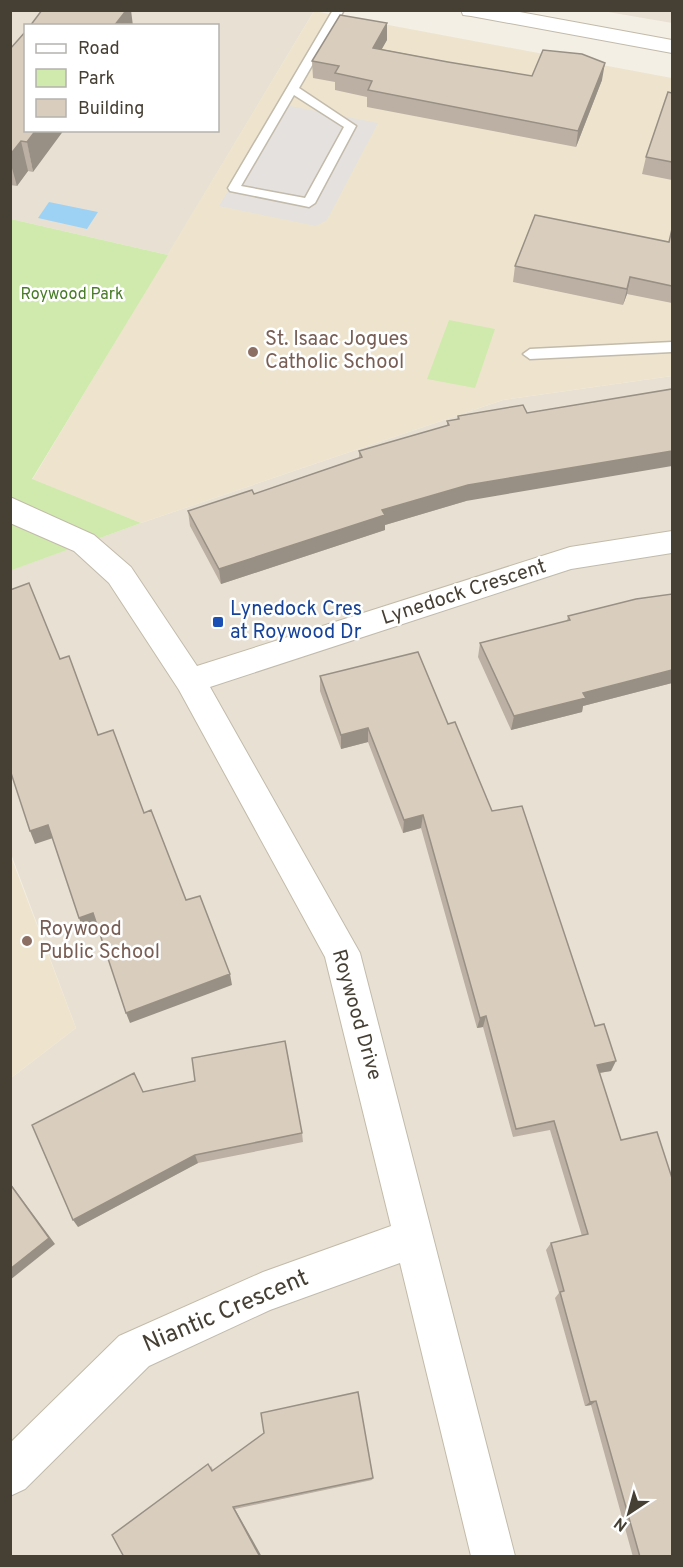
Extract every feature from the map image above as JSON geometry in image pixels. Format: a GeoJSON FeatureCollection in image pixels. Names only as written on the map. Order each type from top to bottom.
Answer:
{"type":"FeatureCollection","features":[{"type":"Feature","properties":{"kind":"street"},"geometry":{"type":"LineString","coordinates":[[471,10],[672,47]]}},
{"type":"Feature","properties":{"kind":"street","name":"Roywood Drive"},"geometry":{"type":"LineString","coordinates":[[10,508],[18,514],[84,543],[120,575],[190,681],[342,953],[493,1557]]}},
{"type":"Feature","properties":{"kind":"street","name":"Lynedock Crescent"},"geometry":{"type":"LineString","coordinates":[[190,681],[570,558],[672,542]]}},
{"type":"Feature","properties":{"kind":"street","name":"Niantic Crescent"},"geometry":{"type":"LineString","coordinates":[[10,1474],[134,1352],[263,1292],[414,1238]]}},
{"type":"Feature","properties":{"kind":"lane"},"geometry":{"type":"LineString","coordinates":[[291,88],[350,126],[309,203],[234,188],[291,88],[339,10]]}},
{"type":"Feature","properties":{"kind":"lane"},"geometry":{"type":"LineString","coordinates":[[530,354],[672,347]]}},
{"type":"Feature","properties":{"kind":"shaded area"},"geometry":{"type":"Polygon","coordinates":[[[11,11],[314,11],[168,255],[11,219],[11,11]]]}},
{"type":"Feature","properties":{"kind":"shaded area","name":"St. Isaac Jogues Catholic School"},"geometry":{"type":"Polygon","coordinates":[[[314,11],[672,78],[672,376],[503,400],[141,523],[32,480],[314,11]]]}},
{"type":"Feature","properties":{"kind":"shaded area"},"geometry":{"type":"Polygon","coordinates":[[[602,11],[672,11],[672,23],[602,11]]]}},
{"type":"Feature","properties":{"kind":"shaded area"},"geometry":{"type":"Polygon","coordinates":[[[280,104],[378,123],[327,220],[316,226],[219,206],[280,104]]]}},
{"type":"Feature","properties":{"kind":"shaded area"},"geometry":{"type":"Polygon","coordinates":[[[672,376],[672,1556],[11,1556],[11,1078],[76,1028],[11,854],[11,570],[141,523],[503,400],[672,376]]]}},
{"type":"Feature","properties":{"kind":"shaded area","name":"Roywood Public School"},"geometry":{"type":"Polygon","coordinates":[[[10,854],[76,1028],[11,1078],[10,1078],[10,854]]]}},
{"type":"Feature","properties":{"kind":"green space","name":"Roywood Park"},"geometry":{"type":"Polygon","coordinates":[[[11,219],[168,255],[32,479],[141,523],[12,570],[11,219]]]}},
{"type":"Feature","properties":{"kind":"green space"},"geometry":{"type":"Polygon","coordinates":[[[449,320],[495,329],[475,388],[427,379],[449,320]]]}},
{"type":"Feature","properties":{"kind":"water"},"geometry":{"type":"Polygon","coordinates":[[[49,202],[98,212],[87,229],[38,218],[49,202]]]}},
{"type":"Feature","properties":{"kind":"building"},"geometry":{"type":"Polygon","coordinates":[[[42,10],[120,10],[125,12],[116,24],[32,24],[42,10]]]}},
{"type":"Feature","properties":{"kind":"building"},"geometry":{"type":"Polygon","coordinates":[[[340,15],[387,23],[373,48],[448,62],[532,76],[543,50],[582,54],[605,63],[578,131],[368,90],[372,81],[335,73],[339,66],[312,61],[340,15]]]}},
{"type":"Feature","properties":{"kind":"building"},"geometry":{"type":"Polygon","coordinates":[[[24,33],[24,132],[34,132],[27,142],[21,141],[10,155],[10,49],[24,33]]]}},
{"type":"Feature","properties":{"kind":"building"},"geometry":{"type":"Polygon","coordinates":[[[668,92],[672,93],[672,162],[646,157],[668,92]]]}},
{"type":"Feature","properties":{"kind":"building"},"geometry":{"type":"Polygon","coordinates":[[[535,215],[669,242],[672,229],[672,286],[630,277],[627,289],[515,266],[535,215]]]}},
{"type":"Feature","properties":{"kind":"building"},"geometry":{"type":"Polygon","coordinates":[[[672,389],[672,451],[468,485],[382,510],[385,515],[219,569],[188,511],[252,490],[254,494],[362,457],[359,451],[449,425],[447,421],[459,419],[458,416],[523,405],[527,413],[672,389]]]}},
{"type":"Feature","properties":{"kind":"building"},"geometry":{"type":"Polygon","coordinates":[[[29,583],[60,659],[69,656],[98,735],[113,730],[144,813],[151,810],[186,900],[200,896],[230,974],[126,1013],[93,913],[79,918],[48,825],[30,831],[10,770],[10,590],[29,583]]]}},
{"type":"Feature","properties":{"kind":"building"},"geometry":{"type":"Polygon","coordinates":[[[672,594],[672,670],[583,693],[586,698],[514,716],[480,643],[570,620],[568,616],[636,599],[672,594]]]}},
{"type":"Feature","properties":{"kind":"building"},"geometry":{"type":"Polygon","coordinates":[[[418,652],[448,724],[455,722],[492,811],[522,806],[595,1026],[604,1024],[616,1061],[597,1065],[621,1140],[657,1132],[672,1178],[672,1557],[640,1557],[596,1401],[590,1402],[560,1292],[564,1291],[551,1243],[588,1234],[554,1121],[516,1129],[486,1016],[480,1018],[423,815],[404,820],[368,728],[341,735],[320,676],[418,652]]]}},
{"type":"Feature","properties":{"kind":"building"},"geometry":{"type":"Polygon","coordinates":[[[285,1041],[302,1133],[195,1155],[73,1220],[32,1125],[134,1073],[143,1092],[195,1081],[192,1058],[285,1041]]]}},
{"type":"Feature","properties":{"kind":"building"},"geometry":{"type":"Polygon","coordinates":[[[10,1184],[49,1238],[10,1269],[10,1184]]]}},
{"type":"Feature","properties":{"kind":"building"},"geometry":{"type":"Polygon","coordinates":[[[358,1392],[373,1478],[233,1507],[260,1557],[124,1557],[112,1535],[208,1464],[212,1471],[264,1433],[261,1413],[358,1392]]]}},
{"type":"Feature","properties":{"kind":"place","name":"St. Isaac Jogues Catholic School"},"geometry":{"type":"Point","coordinates":[253,352]}},
{"type":"Feature","properties":{"kind":"place","name":"Lynedock Cres at Roywood Dr"},"geometry":{"type":"Point","coordinates":[218,622]}},
{"type":"Feature","properties":{"kind":"place","name":"Roywood Public School"},"geometry":{"type":"Point","coordinates":[27,941]}}]}
